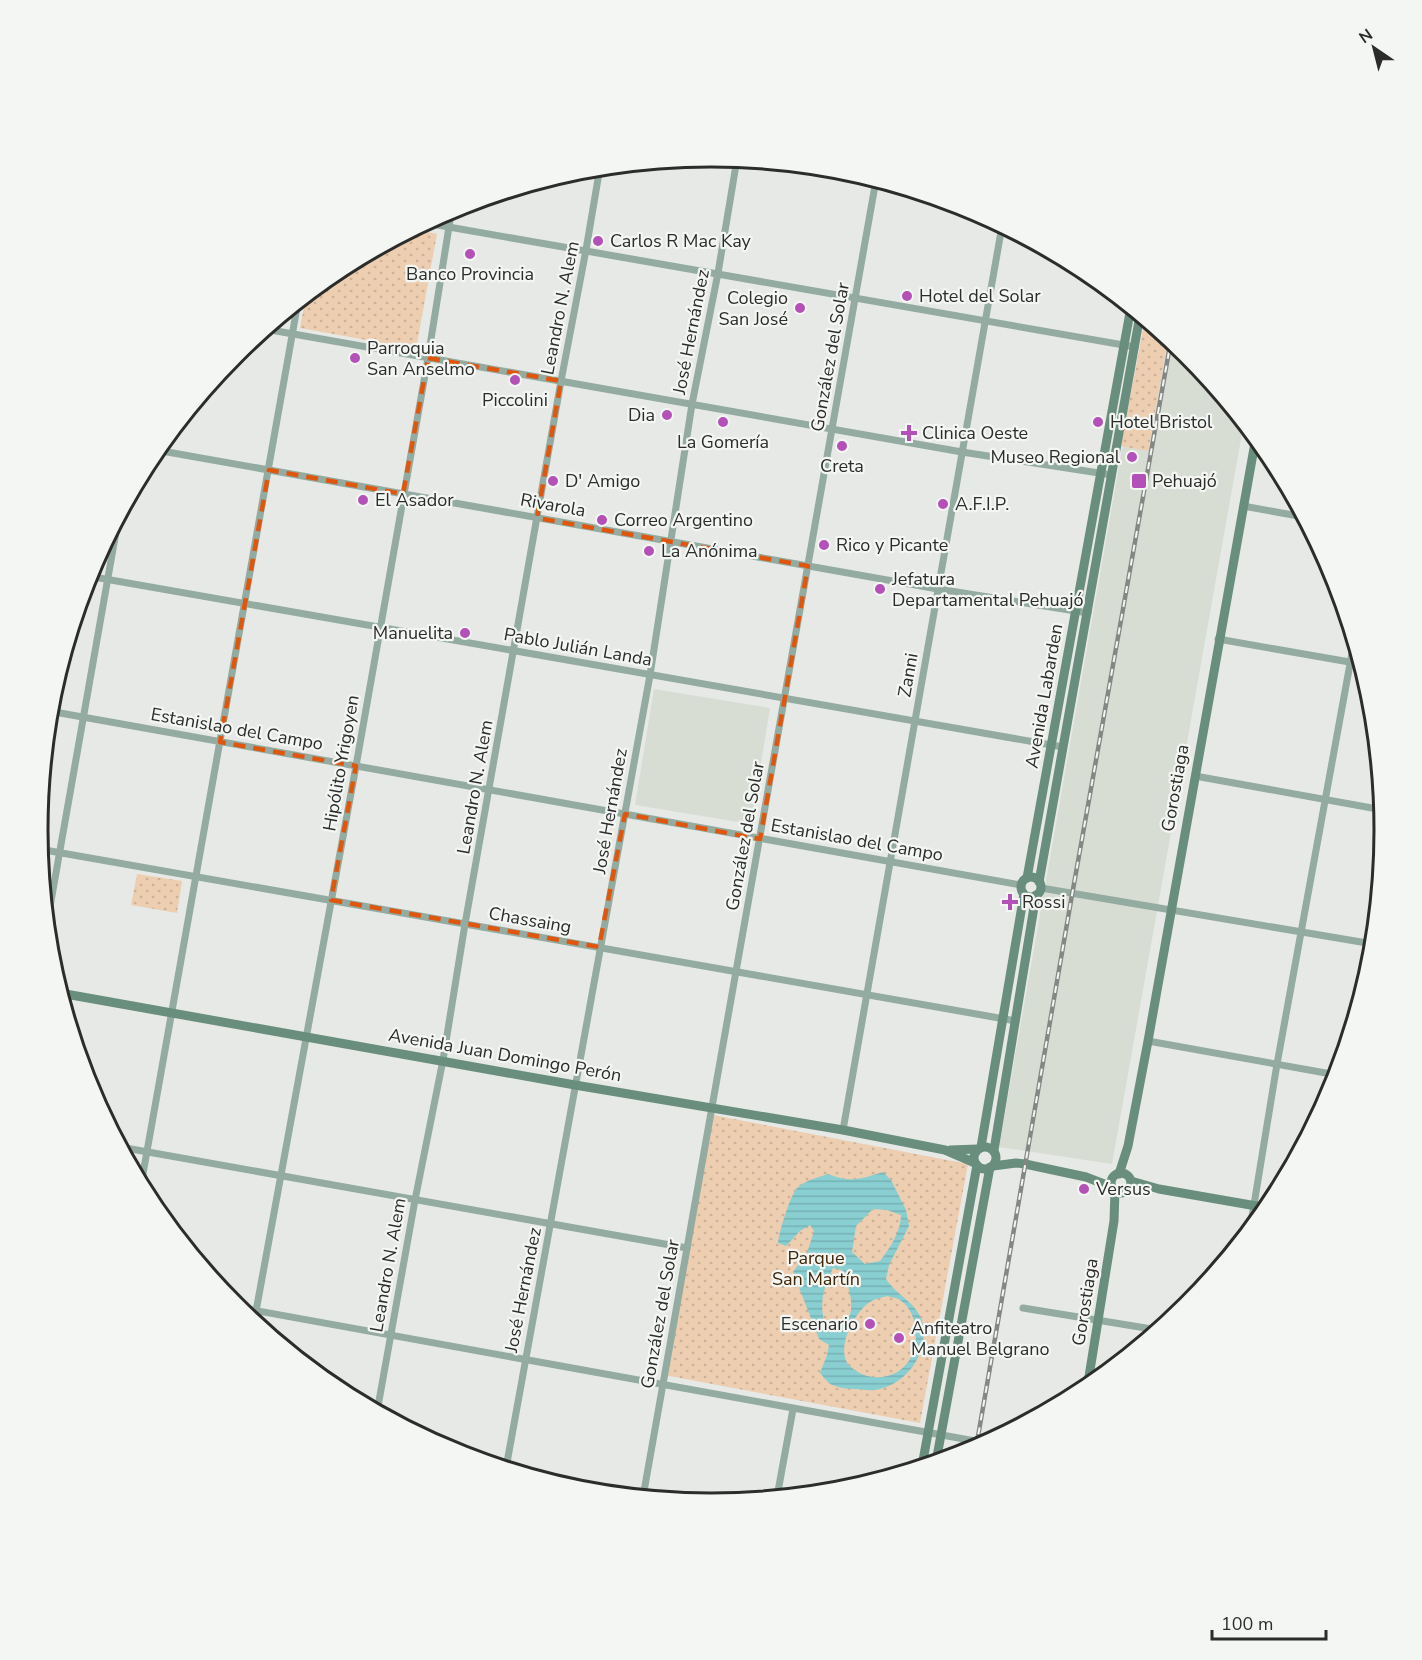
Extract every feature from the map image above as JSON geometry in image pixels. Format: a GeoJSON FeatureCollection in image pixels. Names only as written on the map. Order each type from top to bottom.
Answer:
{"type":"FeatureCollection","features":[{"type":"Feature","properties":{"kind":"main road","name":"Avenida Labarden"},"geometry":{"type":"LineString","coordinates":[[994,1152],[1112,475],[1130,346],[1131,317]]}},
{"type":"Feature","properties":{"kind":"main road","name":"Avenida Labarden"},"geometry":{"type":"LineString","coordinates":[[980,1148],[1024,886],[1077,611],[1099,474],[1137,323]]}},
{"type":"Feature","properties":{"kind":"main road","name":"Gorostiaga"},"geometry":{"type":"LineString","coordinates":[[1090,1374],[1114,1221],[1254,450]]}},
{"type":"Feature","properties":{"kind":"main road"},"geometry":{"type":"LineString","coordinates":[[1034,878],[1039,888],[1030,897],[1024,886],[1034,878]]}},
{"type":"Feature","properties":{"kind":"main road","name":"Avenida Juan Domingo Perón"},"geometry":{"type":"LineString","coordinates":[[69,995],[575,1085],[843,1130],[945,1150],[976,1164]]}},
{"type":"Feature","properties":{"kind":"main road"},"geometry":{"type":"LineString","coordinates":[[923,1458],[976,1164],[974,1155],[980,1148],[987,1147],[1016,1163],[1255,1206]]}},
{"type":"Feature","properties":{"kind":"main road","name":"Avenida Juan Domingo Perón"},"geometry":{"type":"LineString","coordinates":[[945,1150],[980,1148]]}},
{"type":"Feature","properties":{"kind":"main road"},"geometry":{"type":"LineString","coordinates":[[938,1453],[991,1167],[996,1159],[994,1152]]}},
{"type":"Feature","properties":{"kind":"main road"},"geometry":{"type":"LineString","coordinates":[[976,1164],[984,1169],[1016,1163]]}},
{"type":"Feature","properties":{"kind":"street","name":"José Hernández"},"geometry":{"type":"LineString","coordinates":[[507,1461],[650,675],[692,404],[718,273],[736,168]]}},
{"type":"Feature","properties":{"kind":"street","name":"Leandro N. Alem"},"geometry":{"type":"LineString","coordinates":[[379,1404],[415,1200],[443,1060],[513,651],[598,177]]}},
{"type":"Feature","properties":{"kind":"street","name":"González del Solar"},"geometry":{"type":"LineString","coordinates":[[644,1489],[875,188]]}},
{"type":"Feature","properties":{"kind":"street","name":"Hipólito Yrigoyen"},"geometry":{"type":"LineString","coordinates":[[256,1311],[356,766],[450,220]]}},
{"type":"Feature","properties":{"kind":"street"},"geometry":{"type":"LineString","coordinates":[[439,225],[1130,346]]}},
{"type":"Feature","properties":{"kind":"street","name":"Zanni"},"geometry":{"type":"LineString","coordinates":[[843,1130],[1001,234]]}},
{"type":"Feature","properties":{"kind":"street"},"geometry":{"type":"LineString","coordinates":[[143,1171],[295,314]]}},
{"type":"Feature","properties":{"kind":"street"},"geometry":{"type":"LineString","coordinates":[[275,331],[962,452],[1112,475]]}},
{"type":"Feature","properties":{"kind":"street","name":"Rivarola"},"geometry":{"type":"LineString","coordinates":[[167,452],[808,566],[1088,613]]}},
{"type":"Feature","properties":{"kind":"street"},"geometry":{"type":"LineString","coordinates":[[1243,506],[1294,515]]}},
{"type":"Feature","properties":{"kind":"street"},"geometry":{"type":"LineString","coordinates":[[52,898],[115,538]]}},
{"type":"Feature","properties":{"kind":"street","name":"Pablo Julián Landa"},"geometry":{"type":"LineString","coordinates":[[97,578],[1063,747]]}},
{"type":"Feature","properties":{"kind":"street"},"geometry":{"type":"LineString","coordinates":[[1218,639],[1351,663]]}},
{"type":"Feature","properties":{"kind":"street"},"geometry":{"type":"LineString","coordinates":[[1254,1209],[1277,1064],[1351,660]]}},
{"type":"Feature","properties":{"kind":"street","name":"Estanislao del Campo"},"geometry":{"type":"LineString","coordinates":[[59,713],[1024,886]]}},
{"type":"Feature","properties":{"kind":"street"},"geometry":{"type":"LineString","coordinates":[[1195,776],[1374,809]]}},
{"type":"Feature","properties":{"kind":"street","name":"Chassaing"},"geometry":{"type":"LineString","coordinates":[[48,851],[1016,1021]]}},
{"type":"Feature","properties":{"kind":"street"},"geometry":{"type":"LineString","coordinates":[[1039,888],[1364,943]]}},
{"type":"Feature","properties":{"kind":"street"},"geometry":{"type":"LineString","coordinates":[[1148,1041],[1328,1073]]}},
{"type":"Feature","properties":{"kind":"street"},"geometry":{"type":"LineString","coordinates":[[130,1148],[687,1248]]}},
{"type":"Feature","properties":{"kind":"street"},"geometry":{"type":"LineString","coordinates":[[1023,1308],[1148,1328]]}},
{"type":"Feature","properties":{"kind":"street"},"geometry":{"type":"LineString","coordinates":[[256,1311],[971,1440]]}},
{"type":"Feature","properties":{"kind":"street"},"geometry":{"type":"LineString","coordinates":[[778,1489],[793,1408]]}},
{"type":"Feature","properties":{"kind":"highlighted area"},"geometry":{"type":"Polygon","coordinates":[[[428,358],[561,381],[537,518],[808,566],[760,839],[625,814],[599,947],[331,900],[356,766],[220,742],[269,470],[403,494],[428,358]]]}},
{"type":"Feature","properties":{"kind":"shaded area"},"geometry":{"type":"Polygon","coordinates":[[[1143,328],[1180,361],[1242,433],[1112,1164],[999,1147],[1143,328]]]}},
{"type":"Feature","properties":{"kind":"shaded area"},"geometry":{"type":"Polygon","coordinates":[[[654,689],[770,708],[751,824],[635,805],[654,689]]]}},
{"type":"Feature","properties":{"kind":"green space"},"geometry":{"type":"Polygon","coordinates":[[[425,232],[437,234],[416,349],[300,328],[304,307],[343,279],[418,235],[425,232]]]}},
{"type":"Feature","properties":{"kind":"green space"},"geometry":{"type":"Polygon","coordinates":[[[1143,328],[1166,348],[1148,451],[1121,446],[1143,328]]]}},
{"type":"Feature","properties":{"kind":"green space"},"geometry":{"type":"Polygon","coordinates":[[[137,874],[182,881],[177,913],[131,905],[137,874]]]}},
{"type":"Feature","properties":{"kind":"green space","name":"Parque San Martín"},"geometry":{"type":"Polygon","coordinates":[[[713,1115],[968,1164],[920,1423],[664,1375],[713,1115]]]}},
{"type":"Feature","properties":{"kind":"water"},"geometry":{"type":"Polygon","coordinates":[[[883,1172],[891,1180],[906,1210],[909,1226],[889,1265],[886,1279],[919,1314],[924,1333],[923,1344],[919,1355],[906,1374],[887,1387],[870,1390],[835,1386],[820,1373],[829,1345],[819,1339],[793,1272],[807,1253],[814,1231],[810,1225],[800,1231],[786,1246],[778,1243],[788,1206],[797,1188],[828,1174],[849,1179],[883,1172]],[[873,1209],[856,1226],[852,1252],[865,1264],[880,1261],[888,1251],[901,1221],[901,1215],[887,1210],[873,1209]],[[833,1268],[822,1306],[824,1320],[836,1326],[847,1323],[851,1303],[842,1270],[833,1268]],[[887,1296],[872,1301],[864,1307],[852,1323],[844,1351],[850,1366],[857,1371],[873,1377],[882,1377],[898,1372],[910,1359],[915,1344],[916,1328],[911,1312],[900,1300],[887,1296]]]}},
{"type":"Feature","properties":{"kind":"railway"},"geometry":{"type":"LineString","coordinates":[[978,1437],[1169,351]]}},
{"type":"Feature","properties":{"kind":"place","name":"Carlos R Mac Kay"},"geometry":{"type":"Point","coordinates":[598,241]}},
{"type":"Feature","properties":{"kind":"place","name":"Banco Provincia"},"geometry":{"type":"Point","coordinates":[470,254]}},
{"type":"Feature","properties":{"kind":"place","name":"Hotel del Solar"},"geometry":{"type":"Point","coordinates":[907,296]}},
{"type":"Feature","properties":{"kind":"place","name":"Colegio San José"},"geometry":{"type":"Point","coordinates":[800,308]}},
{"type":"Feature","properties":{"kind":"place","name":"Parroquia San Anselmo"},"geometry":{"type":"Point","coordinates":[355,358]}},
{"type":"Feature","properties":{"kind":"place","name":"Piccolini"},"geometry":{"type":"Point","coordinates":[515,380]}},
{"type":"Feature","properties":{"kind":"place","name":"Dia"},"geometry":{"type":"Point","coordinates":[667,415]}},
{"type":"Feature","properties":{"kind":"place","name":"La Gomería"},"geometry":{"type":"Point","coordinates":[723,422]}},
{"type":"Feature","properties":{"kind":"place","name":"Hotel Bristol"},"geometry":{"type":"Point","coordinates":[1098,422]}},
{"type":"Feature","properties":{"kind":"place","name":"Clinica Oeste"},"geometry":{"type":"Point","coordinates":[909,433]}},
{"type":"Feature","properties":{"kind":"place","name":"Creta"},"geometry":{"type":"Point","coordinates":[842,446]}},
{"type":"Feature","properties":{"kind":"place","name":"Museo Regional"},"geometry":{"type":"Point","coordinates":[1132,457]}},
{"type":"Feature","properties":{"kind":"place","name":"D' Amigo"},"geometry":{"type":"Point","coordinates":[553,481]}},
{"type":"Feature","properties":{"kind":"place","name":"Pehuajó"},"geometry":{"type":"Point","coordinates":[1139,481]}},
{"type":"Feature","properties":{"kind":"place","name":"El Asador"},"geometry":{"type":"Point","coordinates":[363,500]}},
{"type":"Feature","properties":{"kind":"place","name":"A.F.I.P."},"geometry":{"type":"Point","coordinates":[943,504]}},
{"type":"Feature","properties":{"kind":"place","name":"Correo Argentino"},"geometry":{"type":"Point","coordinates":[602,520]}},
{"type":"Feature","properties":{"kind":"place","name":"Rico y Picante"},"geometry":{"type":"Point","coordinates":[824,545]}},
{"type":"Feature","properties":{"kind":"place","name":"La Anónima"},"geometry":{"type":"Point","coordinates":[649,551]}},
{"type":"Feature","properties":{"kind":"place","name":"Jefatura Departamental Pehuajó"},"geometry":{"type":"Point","coordinates":[880,589]}},
{"type":"Feature","properties":{"kind":"place","name":"Manuelita"},"geometry":{"type":"Point","coordinates":[465,633]}},
{"type":"Feature","properties":{"kind":"place","name":"Rossi"},"geometry":{"type":"Point","coordinates":[1010,902]}},
{"type":"Feature","properties":{"kind":"place","name":"Versus"},"geometry":{"type":"Point","coordinates":[1084,1189]}},
{"type":"Feature","properties":{"kind":"place","name":"Escenario"},"geometry":{"type":"Point","coordinates":[870,1324]}},
{"type":"Feature","properties":{"kind":"place","name":"Anfiteatro Manuel Belgrano"},"geometry":{"type":"Point","coordinates":[899,1338]}}]}
